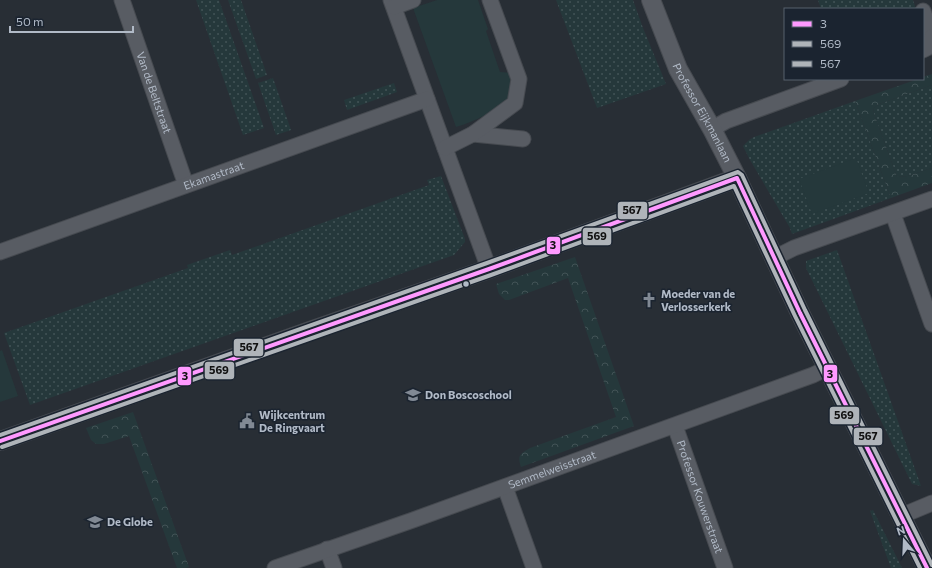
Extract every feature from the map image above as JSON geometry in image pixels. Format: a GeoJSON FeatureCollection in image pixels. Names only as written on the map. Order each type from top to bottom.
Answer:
{"type":"FeatureCollection","features":[{"type":"Feature","properties":{"kind":"street","name":"Van de Beltstraat"},"geometry":{"type":"LineString","coordinates":[[122,0],[186,185]]}},
{"type":"Feature","properties":{"kind":"street"},"geometry":{"type":"LineString","coordinates":[[412,0],[393,3],[489,269]]}},
{"type":"Feature","properties":{"kind":"street"},"geometry":{"type":"LineString","coordinates":[[445,148],[473,134],[515,103],[519,79],[490,0]]}},
{"type":"Feature","properties":{"kind":"street","name":"Professor Eijkmanlaan"},"geometry":{"type":"LineString","coordinates":[[651,0],[678,69],[738,178],[774,258],[827,368],[927,568]]}},
{"type":"Feature","properties":{"kind":"street"},"geometry":{"type":"LineString","coordinates":[[924,13],[932,37],[928,48],[924,50]]}},
{"type":"Feature","properties":{"kind":"street"},"geometry":{"type":"LineString","coordinates":[[712,129],[726,121],[838,80]]}},
{"type":"Feature","properties":{"kind":"street","name":"Ekamastraat"},"geometry":{"type":"LineString","coordinates":[[0,252],[427,99]]}},
{"type":"Feature","properties":{"kind":"street"},"geometry":{"type":"LineString","coordinates":[[473,134],[523,139]]}},
{"type":"Feature","properties":{"kind":"street"},"geometry":{"type":"LineString","coordinates":[[0,441],[310,330],[489,269],[738,178]]}},
{"type":"Feature","properties":{"kind":"street"},"geometry":{"type":"LineString","coordinates":[[774,258],[794,248],[932,199]]}},
{"type":"Feature","properties":{"kind":"street"},"geometry":{"type":"LineString","coordinates":[[893,214],[932,324]]}},
{"type":"Feature","properties":{"kind":"street","name":"Semmelweisstraat"},"geometry":{"type":"LineString","coordinates":[[275,568],[406,523],[675,426],[813,375],[827,368]]}},
{"type":"Feature","properties":{"kind":"street","name":"Professor Kouwerstraat"},"geometry":{"type":"LineString","coordinates":[[675,426],[725,568]]}},
{"type":"Feature","properties":{"kind":"street"},"geometry":{"type":"LineString","coordinates":[[505,487],[534,568]]}},
{"type":"Feature","properties":{"kind":"street"},"geometry":{"type":"LineString","coordinates":[[901,516],[932,503]]}},
{"type":"Feature","properties":{"kind":"street"},"geometry":{"type":"LineString","coordinates":[[327,549],[334,568]]}},
{"type":"Feature","properties":{"kind":"green space"},"geometry":{"type":"Polygon","coordinates":[[[196,0],[219,0],[264,128],[243,135],[196,0]]]}},
{"type":"Feature","properties":{"kind":"green space"},"geometry":{"type":"Polygon","coordinates":[[[228,0],[241,0],[267,75],[256,79],[228,0]]]}},
{"type":"Feature","properties":{"kind":"green space"},"geometry":{"type":"Polygon","coordinates":[[[437,0],[478,0],[488,29],[486,31],[500,72],[514,73],[508,101],[483,116],[456,127],[413,8],[437,0]]]}},
{"type":"Feature","properties":{"kind":"green space"},"geometry":{"type":"Polygon","coordinates":[[[556,0],[633,0],[666,84],[597,108],[556,0]]]}},
{"type":"Feature","properties":{"kind":"green space"},"geometry":{"type":"Polygon","coordinates":[[[818,0],[913,0],[916,8],[821,8],[818,0]]]}},
{"type":"Feature","properties":{"kind":"green space"},"geometry":{"type":"Polygon","coordinates":[[[932,74],[932,85],[879,104],[873,111],[897,177],[908,176],[932,168],[932,183],[891,198],[855,101],[915,80],[924,80],[924,77],[932,74]]]}},
{"type":"Feature","properties":{"kind":"green space"},"geometry":{"type":"Polygon","coordinates":[[[273,78],[291,130],[276,135],[258,83],[273,78]]]}},
{"type":"Feature","properties":{"kind":"green space"},"geometry":{"type":"Polygon","coordinates":[[[394,83],[397,92],[347,110],[344,100],[394,83]]]}},
{"type":"Feature","properties":{"kind":"green space"},"geometry":{"type":"Polygon","coordinates":[[[932,85],[932,168],[908,176],[897,177],[873,111],[874,108],[879,104],[932,85]]]}},
{"type":"Feature","properties":{"kind":"green space"},"geometry":{"type":"Polygon","coordinates":[[[855,101],[891,198],[792,234],[743,146],[754,137],[855,101]]]}},
{"type":"Feature","properties":{"kind":"green space"},"geometry":{"type":"Polygon","coordinates":[[[856,158],[869,193],[812,214],[799,179],[856,158]]]}},
{"type":"Feature","properties":{"kind":"green space"},"geometry":{"type":"Polygon","coordinates":[[[441,176],[465,239],[465,242],[454,255],[30,405],[4,333],[188,268],[187,265],[230,250],[232,255],[429,185],[427,180],[441,176]]]}},
{"type":"Feature","properties":{"kind":"green space"},"geometry":{"type":"Polygon","coordinates":[[[837,250],[921,486],[912,484],[806,268],[806,261],[837,250]]]}},
{"type":"Feature","properties":{"kind":"green space"},"geometry":{"type":"Polygon","coordinates":[[[575,257],[634,426],[521,467],[519,457],[530,448],[616,417],[568,278],[509,300],[505,300],[499,294],[496,284],[575,257]]]}},
{"type":"Feature","properties":{"kind":"green space"},"geometry":{"type":"Polygon","coordinates":[[[2,350],[18,396],[0,402],[0,351],[2,350]]]}},
{"type":"Feature","properties":{"kind":"green space"},"geometry":{"type":"Polygon","coordinates":[[[133,412],[189,567],[177,568],[129,436],[104,444],[96,444],[91,440],[86,428],[133,412]]]}},
{"type":"Feature","properties":{"kind":"green space"},"geometry":{"type":"Polygon","coordinates":[[[873,510],[902,568],[891,568],[870,511],[873,510]]]}},
{"type":"Feature","properties":{"kind":"transit line","name":"567"},"geometry":{"type":"LineString","coordinates":[[0,435],[487,263],[738,172],[742,175],[805,310],[932,565]]}},
{"type":"Feature","properties":{"kind":"transit line","name":"3"},"geometry":{"type":"LineString","coordinates":[[737,178],[800,313],[927,568]]}},
{"type":"Feature","properties":{"kind":"transit line","name":"3"},"geometry":{"type":"LineString","coordinates":[[0,441],[489,269],[737,178]]}},
{"type":"Feature","properties":{"kind":"transit line","name":"569"},"geometry":{"type":"LineString","coordinates":[[2,447],[491,275],[734,186],[795,316],[920,568]]}},
{"type":"Feature","properties":{"kind":"place","name":"Moeder van de Verlosserkerk"},"geometry":{"type":"Point","coordinates":[649,300]}},
{"type":"Feature","properties":{"kind":"place","name":"Don Boscoschool"},"geometry":{"type":"Point","coordinates":[413,395]}},
{"type":"Feature","properties":{"kind":"place","name":"Wijkcentrum De Ringvaart"},"geometry":{"type":"Point","coordinates":[247,421]}},
{"type":"Feature","properties":{"kind":"place","name":"De Globe"},"geometry":{"type":"Point","coordinates":[95,522]}}]}
